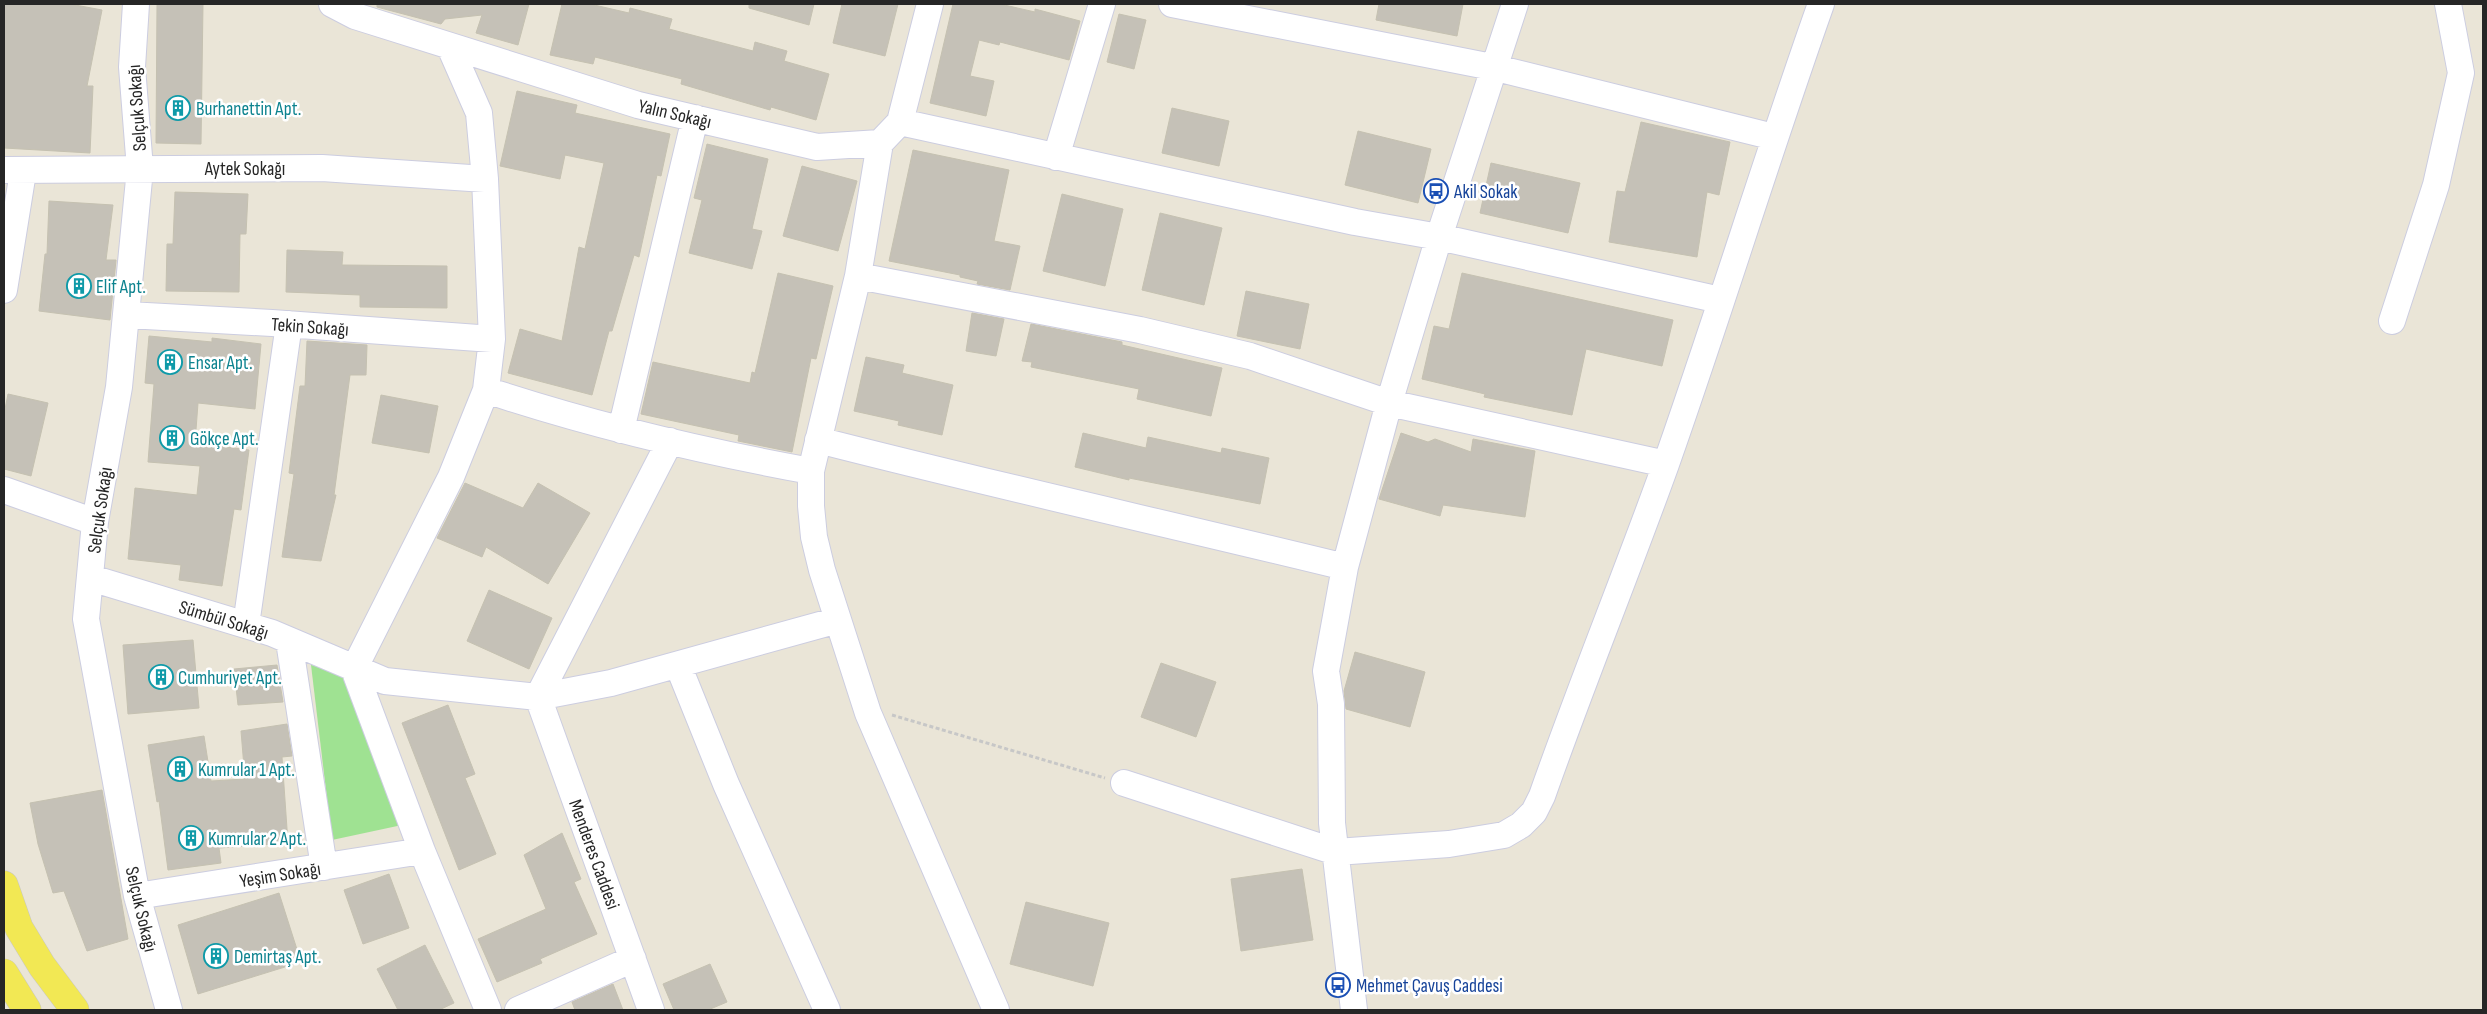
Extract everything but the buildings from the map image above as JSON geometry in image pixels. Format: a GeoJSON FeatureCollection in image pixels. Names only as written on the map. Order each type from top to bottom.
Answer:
{"type":"FeatureCollection","features":[{"type":"Feature","properties":{"kind":"main road"},"geometry":{"type":"LineString","coordinates":[[4,885],[20,928],[42,966],[75,1010]]}},
{"type":"Feature","properties":{"kind":"main road"},"geometry":{"type":"LineString","coordinates":[[4,973],[27,1010]]}},
{"type":"Feature","properties":{"kind":"street","name":"Selçuk Sokağı"},"geometry":{"type":"LineString","coordinates":[[136,4],[132,67],[140,169],[128,315],[119,387],[95,522],[86,619],[137,896],[169,1010]]}},
{"type":"Feature","properties":{"kind":"street","name":"Yalın Sokağı"},"geometry":{"type":"LineString","coordinates":[[332,4],[356,16],[638,105],[817,147],[880,143]]}},
{"type":"Feature","properties":{"kind":"street"},"geometry":{"type":"LineString","coordinates":[[930,4],[900,122],[880,143],[858,276],[811,471],[811,506],[814,537],[822,570],[868,713],[996,1010]]}},
{"type":"Feature","properties":{"kind":"street"},"geometry":{"type":"LineString","coordinates":[[1056,157],[1102,4]]}},
{"type":"Feature","properties":{"kind":"street"},"geometry":{"type":"LineString","coordinates":[[1172,4],[1492,67],[1774,136]]}},
{"type":"Feature","properties":{"kind":"street"},"geometry":{"type":"LineString","coordinates":[[1354,1010],[1332,823],[1331,704],[1326,671],[1345,567],[1389,403],[1492,67],[1515,4]]}},
{"type":"Feature","properties":{"kind":"street"},"geometry":{"type":"LineString","coordinates":[[1124,783],[1336,852],[1449,844],[1504,835],[1521,825],[1534,812],[1542,796],[1583,678],[1666,464],[1774,136],[1821,4]]}},
{"type":"Feature","properties":{"kind":"street"},"geometry":{"type":"LineString","coordinates":[[2392,322],[2436,185],[2461,73],[2448,4]]}},
{"type":"Feature","properties":{"kind":"street"},"geometry":{"type":"LineString","coordinates":[[450,47],[479,113],[485,179],[492,339],[486,390],[451,477],[354,669],[422,851],[488,1010]]}},
{"type":"Feature","properties":{"kind":"street"},"geometry":{"type":"LineString","coordinates":[[621,430],[695,118]]}},
{"type":"Feature","properties":{"kind":"street"},"geometry":{"type":"LineString","coordinates":[[900,122],[1355,222],[1439,237],[1720,300]]}},
{"type":"Feature","properties":{"kind":"street","name":"Aytek Sokağı"},"geometry":{"type":"LineString","coordinates":[[14,171],[322,168],[485,179]]}},
{"type":"Feature","properties":{"kind":"street"},"geometry":{"type":"LineString","coordinates":[[4,290],[14,171]]}},
{"type":"Feature","properties":{"kind":"street"},"geometry":{"type":"LineString","coordinates":[[858,276],[1120,326],[1250,356],[1389,403],[1666,464]]}},
{"type":"Feature","properties":{"kind":"street","name":"Tekin Sokağı"},"geometry":{"type":"LineString","coordinates":[[128,315],[289,324],[492,339]]}},
{"type":"Feature","properties":{"kind":"street"},"geometry":{"type":"LineString","coordinates":[[246,625],[289,324]]}},
{"type":"Feature","properties":{"kind":"street"},"geometry":{"type":"LineString","coordinates":[[486,390],[621,430],[811,471]]}},
{"type":"Feature","properties":{"kind":"street"},"geometry":{"type":"LineString","coordinates":[[818,440],[986,483],[1153,520],[1345,567]]}},
{"type":"Feature","properties":{"kind":"street"},"geometry":{"type":"LineString","coordinates":[[538,697],[670,441]]}},
{"type":"Feature","properties":{"kind":"street"},"geometry":{"type":"LineString","coordinates":[[4,490],[95,522]]}},
{"type":"Feature","properties":{"kind":"street","name":"Sümbül Sokağı"},"geometry":{"type":"LineString","coordinates":[[91,578],[272,632],[385,681],[538,697],[611,683],[838,620]]}},
{"type":"Feature","properties":{"kind":"street"},"geometry":{"type":"LineString","coordinates":[[289,641],[324,867]]}},
{"type":"Feature","properties":{"kind":"street"},"geometry":{"type":"LineString","coordinates":[[678,665],[726,784],[827,1010]]}},
{"type":"Feature","properties":{"kind":"street","name":"Menderes Caddesi"},"geometry":{"type":"LineString","coordinates":[[538,697],[651,1010]]}},
{"type":"Feature","properties":{"kind":"street","name":"Yeşim Sokağı"},"geometry":{"type":"LineString","coordinates":[[137,896],[422,851]]}},
{"type":"Feature","properties":{"kind":"street"},"geometry":{"type":"LineString","coordinates":[[518,1010],[633,959]]}},
{"type":"Feature","properties":{"kind":"path"},"geometry":{"type":"LineString","coordinates":[[868,713],[886,713],[1124,783]]}},
{"type":"Feature","properties":{"kind":"green space"},"geometry":{"type":"Polygon","coordinates":[[[311,665],[333,668],[346,679],[402,825],[332,840],[311,665]]]}},
{"type":"Feature","properties":{"kind":"place","name":"Burhanettin Apt."},"geometry":{"type":"Point","coordinates":[178,108]}},
{"type":"Feature","properties":{"kind":"place","name":"Akil Sokak"},"geometry":{"type":"Point","coordinates":[1436,191]}},
{"type":"Feature","properties":{"kind":"place","name":"Elif Apt."},"geometry":{"type":"Point","coordinates":[79,286]}},
{"type":"Feature","properties":{"kind":"place","name":"Ensar Apt."},"geometry":{"type":"Point","coordinates":[170,362]}},
{"type":"Feature","properties":{"kind":"place","name":"Gökçe Apt."},"geometry":{"type":"Point","coordinates":[172,438]}},
{"type":"Feature","properties":{"kind":"place","name":"Cumhuriyet Apt."},"geometry":{"type":"Point","coordinates":[161,677]}},
{"type":"Feature","properties":{"kind":"place","name":"Kumrular 1 Apt."},"geometry":{"type":"Point","coordinates":[180,769]}},
{"type":"Feature","properties":{"kind":"place","name":"Kumrular 2 Apt."},"geometry":{"type":"Point","coordinates":[191,838]}},
{"type":"Feature","properties":{"kind":"place","name":"Demirtaş Apt."},"geometry":{"type":"Point","coordinates":[216,956]}},
{"type":"Feature","properties":{"kind":"place","name":"Mehmet Çavuş Caddesi"},"geometry":{"type":"Point","coordinates":[1338,985]}}]}
